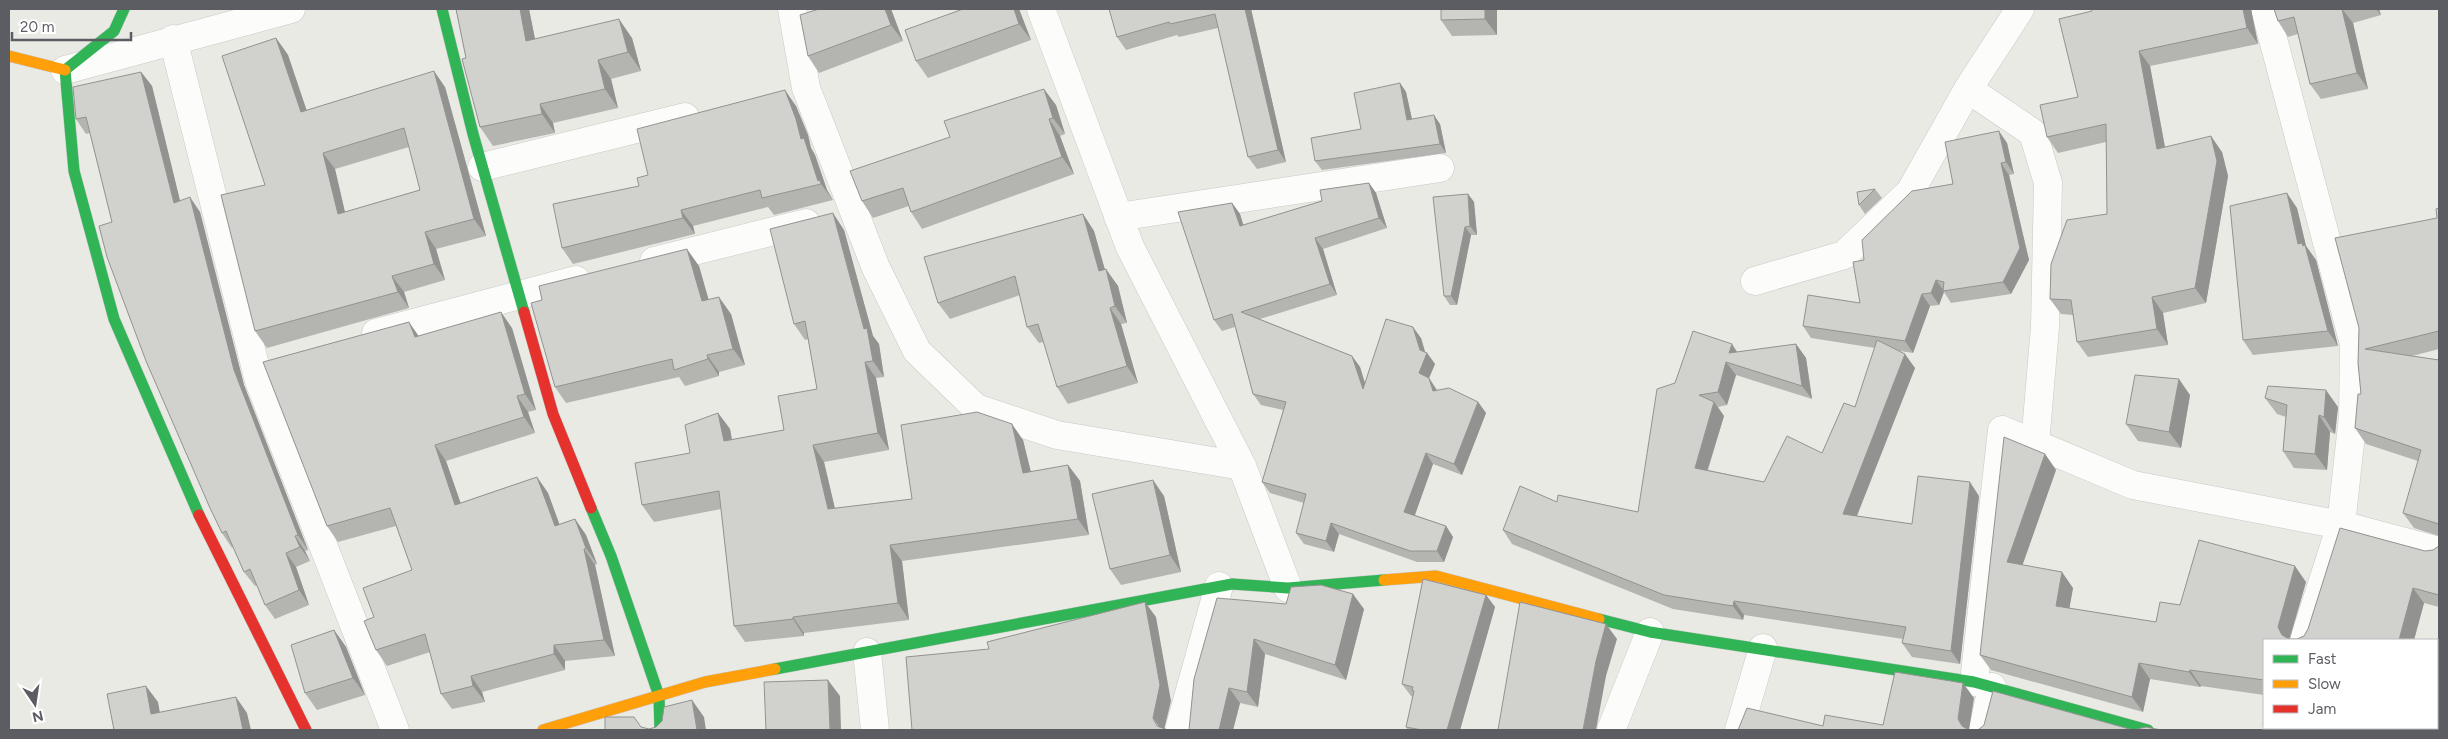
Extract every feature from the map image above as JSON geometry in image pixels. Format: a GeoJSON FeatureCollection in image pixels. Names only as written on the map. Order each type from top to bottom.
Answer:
{"type":"FeatureCollection","features":[{"type":"Feature","properties":{"kind":"street"},"geometry":{"type":"LineString","coordinates":[[65,70],[114,31],[124,9]]}},
{"type":"Feature","properties":{"kind":"street"},"geometry":{"type":"LineString","coordinates":[[9,56],[65,70],[173,39],[291,9]]}},
{"type":"Feature","properties":{"kind":"street"},"geometry":{"type":"LineString","coordinates":[[442,9],[482,167],[553,414],[611,556],[659,696],[660,730]]}},
{"type":"Feature","properties":{"kind":"street"},"geometry":{"type":"LineString","coordinates":[[792,9],[806,88],[876,268],[917,351],[976,408],[1057,435],[1242,466]]}},
{"type":"Feature","properties":{"kind":"street"},"geometry":{"type":"LineString","coordinates":[[1041,9],[1130,247],[1242,466],[1288,588]]}},
{"type":"Feature","properties":{"kind":"street"},"geometry":{"type":"LineString","coordinates":[[1754,281],[1844,255],[1910,192],[1968,89],[2020,9]]}},
{"type":"Feature","properties":{"kind":"street"},"geometry":{"type":"LineString","coordinates":[[2265,9],[2354,344],[2353,416],[2341,525],[2304,639]]}},
{"type":"Feature","properties":{"kind":"street"},"geometry":{"type":"LineString","coordinates":[[173,39],[262,390],[395,730]]}},
{"type":"Feature","properties":{"kind":"street"},"geometry":{"type":"LineString","coordinates":[[65,70],[74,171],[114,319],[205,528],[306,730]]}},
{"type":"Feature","properties":{"kind":"street"},"geometry":{"type":"LineString","coordinates":[[777,95],[806,88]]}},
{"type":"Feature","properties":{"kind":"street"},"geometry":{"type":"LineString","coordinates":[[1968,89],[2033,133],[2048,183],[2045,327],[2035,444]]}},
{"type":"Feature","properties":{"kind":"street"},"geometry":{"type":"LineString","coordinates":[[482,167],[711,111]]}},
{"type":"Feature","properties":{"kind":"street"},"geometry":{"type":"LineString","coordinates":[[1118,217],[1440,168]]}},
{"type":"Feature","properties":{"kind":"street"},"geometry":{"type":"LineString","coordinates":[[634,265],[854,212]]}},
{"type":"Feature","properties":{"kind":"street"},"geometry":{"type":"LineString","coordinates":[[350,340],[595,275]]}},
{"type":"Feature","properties":{"kind":"street"},"geometry":{"type":"LineString","coordinates":[[255,367],[284,359]]}},
{"type":"Feature","properties":{"kind":"street"},"geometry":{"type":"LineString","coordinates":[[1983,730],[1983,684],[2002,430],[2133,485],[2341,525],[2439,551]]}},
{"type":"Feature","properties":{"kind":"street"},"geometry":{"type":"LineString","coordinates":[[543,730],[705,682],[1220,586],[1232,584],[1288,588],[1436,576],[1650,632],[1763,648],[1983,684],[2148,730]]}},
{"type":"Feature","properties":{"kind":"street"},"geometry":{"type":"LineString","coordinates":[[1180,730],[1220,586]]}},
{"type":"Feature","properties":{"kind":"street"},"geometry":{"type":"LineString","coordinates":[[1611,730],[1650,632]]}},
{"type":"Feature","properties":{"kind":"street"},"geometry":{"type":"LineString","coordinates":[[1739,730],[1763,648]]}},
{"type":"Feature","properties":{"kind":"street"},"geometry":{"type":"LineString","coordinates":[[867,652],[875,730]]}},
{"type":"Feature","properties":{"kind":"building"},"geometry":{"type":"Polygon","coordinates":[[[456,9],[520,9],[526,41],[619,19],[628,52],[598,60],[605,89],[540,104],[542,114],[480,127],[462,59],[466,58],[456,9]]]}},
{"type":"Feature","properties":{"kind":"building"},"geometry":{"type":"Polygon","coordinates":[[[819,9],[885,9],[891,25],[808,56],[800,15],[819,9]]]}},
{"type":"Feature","properties":{"kind":"building"},"geometry":{"type":"Polygon","coordinates":[[[963,9],[1014,9],[1019,24],[916,61],[905,30],[963,9]]]}},
{"type":"Feature","properties":{"kind":"building"},"geometry":{"type":"Polygon","coordinates":[[[1109,9],[1245,9],[1278,150],[1248,157],[1215,14],[1170,24],[1169,22],[1117,37],[1109,9]]]}},
{"type":"Feature","properties":{"kind":"building"},"geometry":{"type":"Polygon","coordinates":[[[1441,9],[1485,9],[1485,19],[1441,20],[1441,9]]]}},
{"type":"Feature","properties":{"kind":"building"},"geometry":{"type":"Polygon","coordinates":[[[2091,9],[2243,9],[2247,28],[2139,51],[2157,149],[2211,136],[2217,161],[2195,288],[2152,297],[2157,329],[2077,342],[2071,300],[2050,299],[2051,264],[2067,220],[2107,214],[2106,124],[2047,137],[2040,105],[2078,97],[2059,19],[2092,11],[2091,9]]]}},
{"type":"Feature","properties":{"kind":"building"},"geometry":{"type":"Polygon","coordinates":[[[2274,9],[2342,9],[2357,73],[2310,84],[2294,17],[2278,21],[2274,9]]]}},
{"type":"Feature","properties":{"kind":"building"},"geometry":{"type":"Polygon","coordinates":[[[276,38],[301,112],[434,71],[474,219],[425,232],[434,264],[392,276],[398,292],[255,331],[221,195],[265,185],[222,56],[276,38]],[[404,128],[323,153],[338,214],[420,190],[404,128]]]}},
{"type":"Feature","properties":{"kind":"building"},"geometry":{"type":"Polygon","coordinates":[[[141,72],[174,203],[190,197],[234,370],[298,535],[295,536],[300,547],[286,553],[299,590],[265,605],[250,569],[244,572],[226,531],[222,533],[210,508],[146,361],[107,257],[99,226],[112,222],[86,117],[76,119],[73,87],[141,72]]]}},
{"type":"Feature","properties":{"kind":"building"},"geometry":{"type":"Polygon","coordinates":[[[1400,83],[1407,120],[1434,115],[1440,144],[1315,161],[1311,138],[1361,129],[1354,93],[1400,83]]]}},
{"type":"Feature","properties":{"kind":"building"},"geometry":{"type":"Polygon","coordinates":[[[1044,89],[1053,118],[1049,119],[1062,157],[911,212],[903,188],[862,201],[850,171],[950,137],[944,121],[1044,89]]]}},
{"type":"Feature","properties":{"kind":"building"},"geometry":{"type":"Polygon","coordinates":[[[785,90],[801,139],[804,138],[818,181],[820,180],[821,184],[762,198],[760,190],[681,210],[683,218],[562,248],[553,204],[639,186],[637,178],[648,175],[637,129],[785,90]]]}},
{"type":"Feature","properties":{"kind":"building"},"geometry":{"type":"Polygon","coordinates":[[[1999,131],[2006,162],[2001,163],[2020,248],[2003,282],[1943,291],[1944,282],[1936,280],[1931,293],[1922,294],[1905,341],[1803,326],[1808,295],[1860,303],[1853,262],[1864,260],[1862,240],[1912,191],[1953,184],[1945,142],[1999,131]]]}},
{"type":"Feature","properties":{"kind":"building"},"geometry":{"type":"Polygon","coordinates":[[[1369,183],[1379,218],[1315,238],[1330,284],[1241,312],[1352,356],[1363,389],[1386,319],[1413,327],[1420,350],[1427,353],[1419,373],[1429,378],[1433,391],[1449,388],[1478,402],[1454,464],[1426,453],[1404,512],[1446,526],[1437,551],[1410,551],[1331,523],[1326,541],[1296,533],[1306,494],[1262,482],[1286,402],[1253,394],[1232,314],[1214,320],[1178,212],[1232,203],[1240,226],[1322,201],[1320,190],[1369,183]]]}},
{"type":"Feature","properties":{"kind":"building"},"geometry":{"type":"Polygon","coordinates":[[[1875,189],[1859,205],[1857,192],[1875,189]]]}},
{"type":"Feature","properties":{"kind":"building"},"geometry":{"type":"Polygon","coordinates":[[[2287,193],[2298,244],[2302,243],[2303,246],[2305,245],[2328,331],[2243,340],[2230,206],[2287,193]]]}},
{"type":"Feature","properties":{"kind":"building"},"geometry":{"type":"Polygon","coordinates":[[[1468,194],[1470,226],[1465,227],[1451,296],[1444,296],[1433,197],[1468,194]]]}},
{"type":"Feature","properties":{"kind":"building"},"geometry":{"type":"Polygon","coordinates":[[[2439,208],[2439,331],[2365,349],[2439,360],[2439,524],[2403,513],[2421,450],[2355,428],[2358,394],[2361,394],[2358,363],[2359,328],[2335,238],[2437,218],[2436,209],[2439,208]]]}},
{"type":"Feature","properties":{"kind":"building"},"geometry":{"type":"Polygon","coordinates":[[[833,213],[864,329],[867,328],[873,361],[865,362],[878,433],[813,445],[828,509],[912,499],[901,425],[977,412],[1012,424],[1023,473],[1068,465],[1078,519],[890,545],[898,603],[734,626],[719,491],[642,505],[635,463],[690,453],[685,425],[718,413],[724,441],[784,430],[778,396],[817,389],[805,321],[794,324],[770,229],[833,213]]]}},
{"type":"Feature","properties":{"kind":"building"},"geometry":{"type":"Polygon","coordinates":[[[1083,214],[1099,271],[1106,269],[1115,306],[1110,308],[1127,366],[1057,387],[1038,324],[1027,327],[1015,276],[938,303],[924,257],[1083,214]]]}},
{"type":"Feature","properties":{"kind":"building"},"geometry":{"type":"Polygon","coordinates":[[[687,249],[702,301],[719,297],[733,349],[707,355],[708,359],[674,370],[672,359],[555,387],[531,303],[542,300],[539,286],[687,249]]]}},
{"type":"Feature","properties":{"kind":"building"},"geometry":{"type":"Polygon","coordinates":[[[501,312],[525,394],[517,396],[524,417],[435,445],[455,505],[537,477],[555,526],[575,519],[586,548],[584,549],[604,640],[554,645],[554,654],[471,676],[473,686],[441,694],[425,634],[376,650],[364,621],[374,617],[363,588],[412,570],[390,508],[327,526],[263,362],[409,322],[415,337],[501,312]]]}},
{"type":"Feature","properties":{"kind":"building"},"geometry":{"type":"Polygon","coordinates":[[[1693,331],[1732,344],[1729,353],[1796,344],[1802,386],[1726,362],[1718,392],[1699,395],[1714,402],[1695,468],[1764,482],[1787,436],[1822,453],[1844,403],[1855,407],[1877,340],[1905,354],[1843,514],[1912,524],[1918,476],[1970,482],[1951,651],[1902,643],[1906,627],[1734,601],[1733,606],[1664,595],[1503,530],[1520,486],[1557,502],[1558,495],[1638,512],[1657,389],[1675,383],[1693,331]]]}},
{"type":"Feature","properties":{"kind":"building"},"geometry":{"type":"Polygon","coordinates":[[[2135,375],[2179,379],[2169,432],[2126,424],[2135,375]]]}},
{"type":"Feature","properties":{"kind":"building"},"geometry":{"type":"Polygon","coordinates":[[[2268,386],[2326,390],[2324,417],[2319,415],[2315,454],[2283,451],[2287,405],[2265,398],[2268,386]]]}},
{"type":"Feature","properties":{"kind":"building"},"geometry":{"type":"Polygon","coordinates":[[[2004,437],[2045,454],[2007,562],[2062,572],[2056,606],[2156,622],[2160,602],[2180,605],[2199,540],[2295,566],[2278,627],[2282,635],[2289,639],[2263,639],[2263,680],[2190,670],[2189,672],[2139,663],[2132,697],[1980,655],[2004,437]]]}},
{"type":"Feature","properties":{"kind":"building"},"geometry":{"type":"Polygon","coordinates":[[[1153,480],[1170,555],[1110,569],[1092,494],[1153,480]]]}},
{"type":"Feature","properties":{"kind":"building"},"geometry":{"type":"Polygon","coordinates":[[[2340,528],[2425,551],[2433,550],[2439,546],[2439,595],[2413,588],[2399,639],[2297,639],[2304,636],[2308,629],[2340,528]]]}},
{"type":"Feature","properties":{"kind":"building"},"geometry":{"type":"Polygon","coordinates":[[[1423,579],[1486,595],[1447,730],[1422,730],[1406,727],[1414,691],[1412,690],[1413,687],[1402,684],[1423,579]]]}},
{"type":"Feature","properties":{"kind":"building"},"geometry":{"type":"Polygon","coordinates":[[[1321,585],[1353,594],[1335,665],[1254,639],[1247,692],[1229,688],[1219,730],[1189,730],[1194,679],[1217,598],[1286,604],[1291,587],[1321,585]]]}},
{"type":"Feature","properties":{"kind":"building"},"geometry":{"type":"Polygon","coordinates":[[[1145,602],[1160,685],[1153,718],[1157,726],[1168,730],[912,730],[906,657],[989,649],[987,642],[1145,602]]]}},
{"type":"Feature","properties":{"kind":"building"},"geometry":{"type":"Polygon","coordinates":[[[1520,602],[1606,624],[1596,661],[1583,730],[1498,730],[1520,602]]]}},
{"type":"Feature","properties":{"kind":"building"},"geometry":{"type":"Polygon","coordinates":[[[334,630],[353,678],[305,693],[291,645],[334,630]]]}},
{"type":"Feature","properties":{"kind":"building"},"geometry":{"type":"Polygon","coordinates":[[[1895,672],[1963,683],[1958,719],[1962,726],[1969,730],[1738,730],[1747,708],[1823,726],[1825,715],[1883,725],[1895,672]]]}},
{"type":"Feature","properties":{"kind":"building"},"geometry":{"type":"Polygon","coordinates":[[[2439,674],[2439,730],[2402,729],[2438,729],[2439,674]]]}},
{"type":"Feature","properties":{"kind":"building"},"geometry":{"type":"Polygon","coordinates":[[[828,680],[830,730],[766,730],[764,682],[828,680]]]}},
{"type":"Feature","properties":{"kind":"building"},"geometry":{"type":"Polygon","coordinates":[[[146,686],[151,714],[236,697],[243,730],[114,730],[107,694],[146,686]]]}},
{"type":"Feature","properties":{"kind":"building"},"geometry":{"type":"Polygon","coordinates":[[[1993,691],[2133,730],[1978,730],[1984,725],[1993,691]]]}},
{"type":"Feature","properties":{"kind":"building"},"geometry":{"type":"Polygon","coordinates":[[[692,700],[697,730],[605,730],[605,717],[634,717],[641,727],[649,729],[656,727],[662,721],[664,707],[692,700]]]}},
{"type":"Feature","properties":{"kind":"building"},"geometry":{"type":"Polygon","coordinates":[[[2146,727],[2161,730],[2133,730],[2146,727]]]}},
{"type":"Feature","properties":{"kind":"traffic: fast"},"geometry":{"type":"LineString","coordinates":[[124,9],[114,31],[65,70],[74,171],[114,319],[199,515]]}},
{"type":"Feature","properties":{"kind":"traffic: fast"},"geometry":{"type":"LineString","coordinates":[[442,9],[473,134],[524,312]]}},
{"type":"Feature","properties":{"kind":"traffic: fast"},"geometry":{"type":"LineString","coordinates":[[591,508],[611,556],[659,696],[660,730]]}},
{"type":"Feature","properties":{"kind":"traffic: fast"},"geometry":{"type":"LineString","coordinates":[[775,669],[1232,584],[1288,588],[1384,580]]}},
{"type":"Feature","properties":{"kind":"traffic: fast"},"geometry":{"type":"LineString","coordinates":[[1599,619],[1650,632],[1974,682],[2148,730]]}},
{"type":"Feature","properties":{"kind":"traffic: slow"},"geometry":{"type":"LineString","coordinates":[[9,56],[65,70]]}},
{"type":"Feature","properties":{"kind":"traffic: slow"},"geometry":{"type":"LineString","coordinates":[[1384,580],[1436,576],[1599,619]]}},
{"type":"Feature","properties":{"kind":"traffic: slow"},"geometry":{"type":"LineString","coordinates":[[543,730],[705,682],[775,669]]}},
{"type":"Feature","properties":{"kind":"traffic: jam"},"geometry":{"type":"LineString","coordinates":[[524,312],[553,414],[591,508]]}},
{"type":"Feature","properties":{"kind":"traffic: jam"},"geometry":{"type":"LineString","coordinates":[[199,515],[306,730]]}}]}
